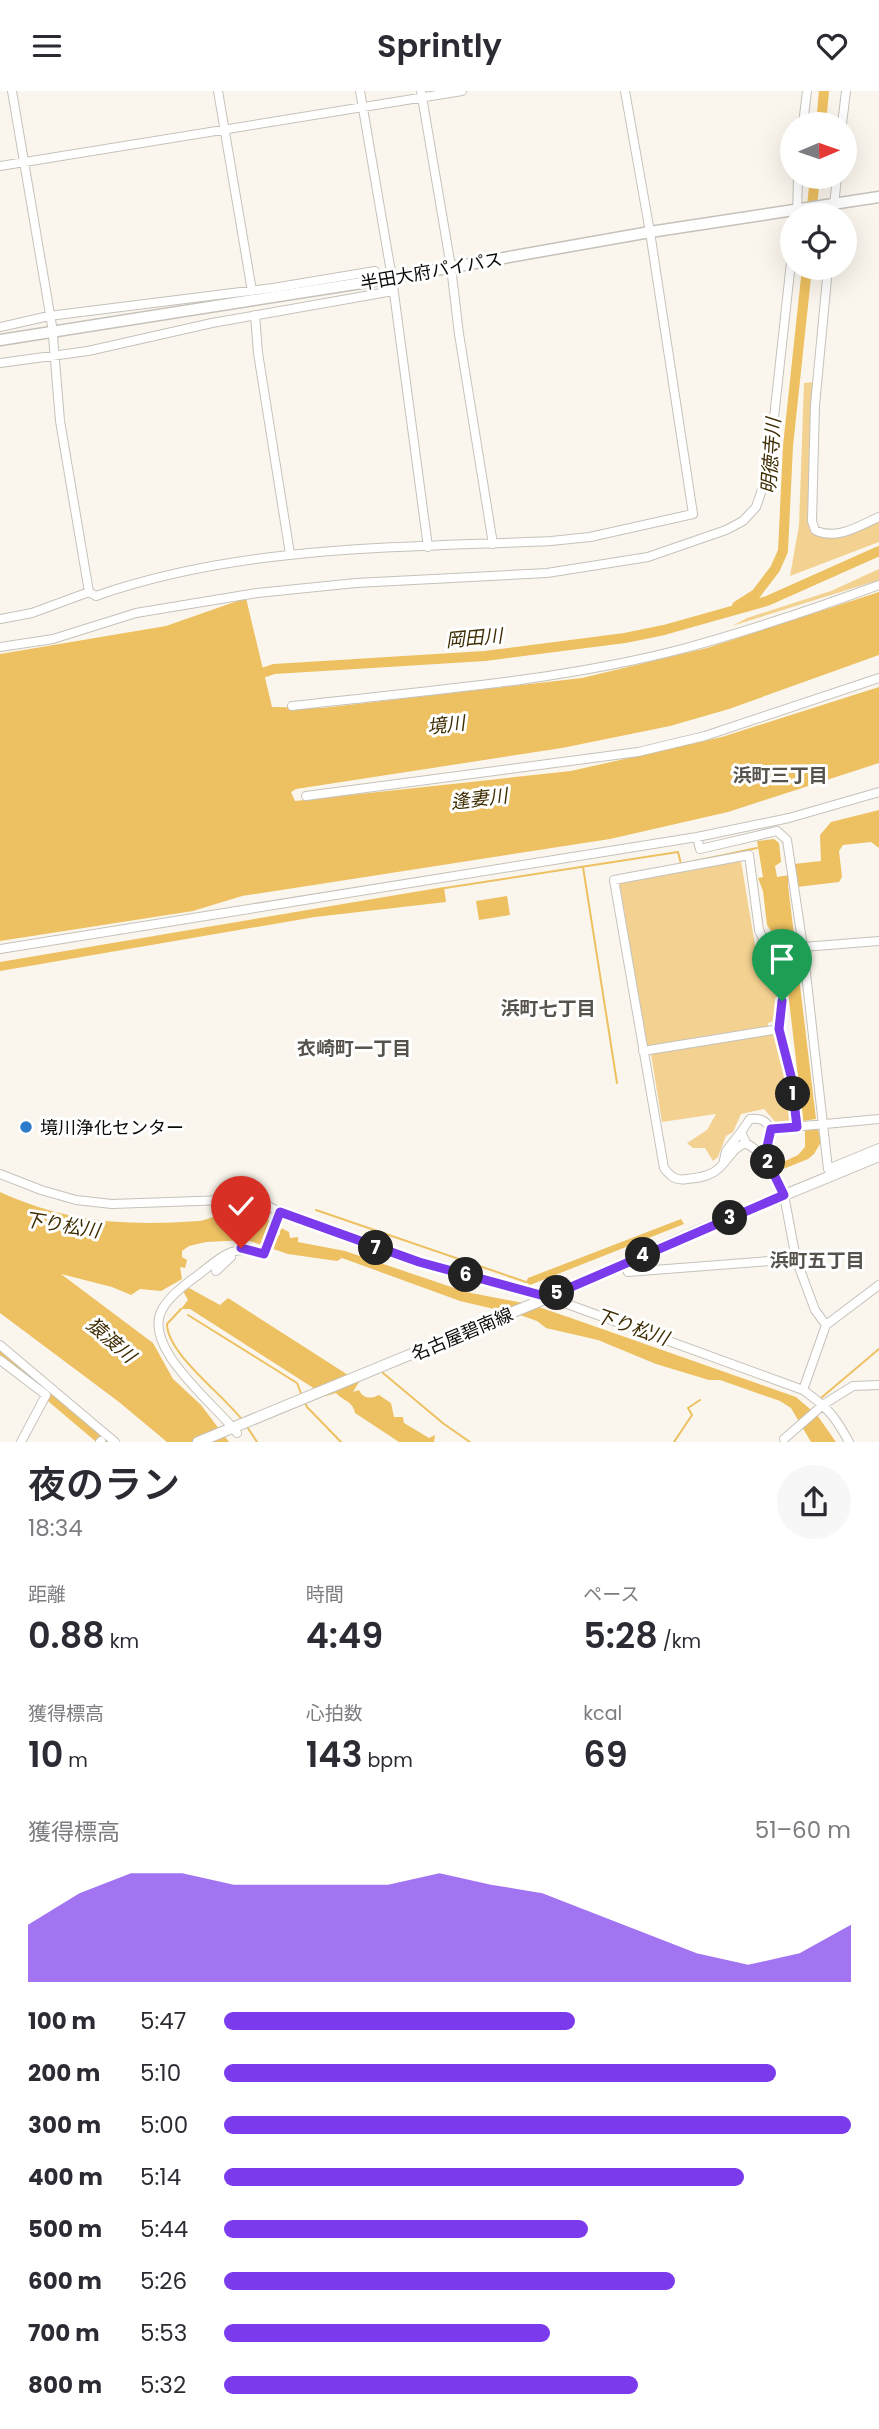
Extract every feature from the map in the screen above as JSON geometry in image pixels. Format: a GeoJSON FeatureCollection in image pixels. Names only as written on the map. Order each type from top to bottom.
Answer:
{"type":"FeatureCollection","features":[{"type":"Feature","properties":{"kind":"highway","name":"半田大府パイパス"},"geometry":{"type":"LineString","coordinates":[[853,203],[879,200]]}},
{"type":"Feature","properties":{"kind":"highway","name":"半田大府パイパス"},"geometry":{"type":"LineString","coordinates":[[0,340],[391,278],[650,232],[780,214]]}},
{"type":"Feature","properties":{"kind":"main road","name":"名古屋碧南線"},"geometry":{"type":"LineString","coordinates":[[198,1442],[238,1428],[879,1156]]}},
{"type":"Feature","properties":{"kind":"street"},"geometry":{"type":"LineString","coordinates":[[12,91],[51,326]]}},
{"type":"Feature","properties":{"kind":"street"},"geometry":{"type":"LineString","coordinates":[[218,91],[252,291]]}},
{"type":"Feature","properties":{"kind":"street"},"geometry":{"type":"LineString","coordinates":[[360,91],[393,291],[428,547]]}},
{"type":"Feature","properties":{"kind":"street"},"geometry":{"type":"LineString","coordinates":[[0,166],[225,131],[422,94],[462,91]]}},
{"type":"Feature","properties":{"kind":"street"},"geometry":{"type":"LineString","coordinates":[[53,336],[61,421],[89,591],[96,596],[183,571],[290,554],[590,537],[693,514],[650,232],[625,91]]}},
{"type":"Feature","properties":{"kind":"street"},"geometry":{"type":"LineString","coordinates":[[804,112],[807,91]]}},
{"type":"Feature","properties":{"kind":"street"},"geometry":{"type":"LineString","coordinates":[[843,112],[846,91]]}},
{"type":"Feature","properties":{"kind":"street"},"geometry":{"type":"LineString","coordinates":[[422,94],[492,544]]}},
{"type":"Feature","properties":{"kind":"street"},"geometry":{"type":"LineString","coordinates":[[0,327],[49,316],[252,291],[374,271]]}},
{"type":"Feature","properties":{"kind":"street"},"geometry":{"type":"LineString","coordinates":[[0,647],[53,639],[136,613],[257,593],[356,583],[576,570],[648,557],[726,530],[743,521],[756,507],[768,472],[789,280]]}},
{"type":"Feature","properties":{"kind":"street"},"geometry":{"type":"LineString","coordinates":[[827,280],[815,405],[813,521],[815,530],[824,535],[834,535],[879,517]]}},
{"type":"Feature","properties":{"kind":"street"},"geometry":{"type":"LineString","coordinates":[[0,363],[56,355],[393,291]]}},
{"type":"Feature","properties":{"kind":"street"},"geometry":{"type":"LineString","coordinates":[[255,316],[258,353],[290,554]]}},
{"type":"Feature","properties":{"kind":"street"},"geometry":{"type":"LineString","coordinates":[[292,706],[515,680],[594,667],[699,645],[879,585]]}},
{"type":"Feature","properties":{"kind":"street"},"geometry":{"type":"LineString","coordinates":[[0,618],[33,613],[89,591]]}},
{"type":"Feature","properties":{"kind":"street"},"geometry":{"type":"LineString","coordinates":[[306,796],[638,752],[705,736],[879,678]]}},
{"type":"Feature","properties":{"kind":"street"},"geometry":{"type":"LineString","coordinates":[[0,949],[697,837],[789,818],[879,793]]}},
{"type":"Feature","properties":{"kind":"street"},"geometry":{"type":"LineString","coordinates":[[697,837],[700,849],[777,831],[787,840],[803,947],[828,1169],[879,1148]]}},
{"type":"Feature","properties":{"kind":"street"},"geometry":{"type":"LineString","coordinates":[[746,1143],[738,1146],[716,1171],[704,1177],[680,1180],[671,1177],[664,1168],[614,880],[749,856],[760,930],[780,977],[782,1001],[779,1029],[791,1076],[797,1127]]}},
{"type":"Feature","properties":{"kind":"street"},"geometry":{"type":"LineString","coordinates":[[803,947],[879,941]]}},
{"type":"Feature","properties":{"kind":"street"},"geometry":{"type":"LineString","coordinates":[[643,1051],[779,1029]]}},
{"type":"Feature","properties":{"kind":"street"},"geometry":{"type":"LineString","coordinates":[[724,1163],[726,1151],[750,1119],[766,1121],[771,1129],[765,1156]]}},
{"type":"Feature","properties":{"kind":"street"},"geometry":{"type":"LineString","coordinates":[[771,1129],[879,1119]]}},
{"type":"Feature","properties":{"kind":"street"},"geometry":{"type":"LineString","coordinates":[[741,1132],[746,1143],[765,1156],[784,1195],[796,1259],[815,1310],[826,1325]]}},
{"type":"Feature","properties":{"kind":"street"},"geometry":{"type":"LineString","coordinates":[[0,1174],[41,1191],[76,1200],[148,1203],[254,1199],[279,1214],[419,1262],[544,1299],[803,1390],[835,1417],[849,1442]]}},
{"type":"Feature","properties":{"kind":"street"},"geometry":{"type":"LineString","coordinates":[[238,1428],[162,1346],[158,1320],[163,1308],[178,1291],[233,1250],[241,1248],[264,1254],[279,1214]]}},
{"type":"Feature","properties":{"kind":"street"},"geometry":{"type":"LineString","coordinates":[[216,1271],[241,1248]]}},
{"type":"Feature","properties":{"kind":"street"},"geometry":{"type":"LineString","coordinates":[[628,1272],[796,1259]]}},
{"type":"Feature","properties":{"kind":"street"},"geometry":{"type":"LineString","coordinates":[[803,1390],[826,1325],[879,1285]]}},
{"type":"Feature","properties":{"kind":"street"},"geometry":{"type":"LineString","coordinates":[[0,1346],[115,1442]]}},
{"type":"Feature","properties":{"kind":"street"},"geometry":{"type":"LineString","coordinates":[[0,1360],[47,1395],[21,1442]]}},
{"type":"Feature","properties":{"kind":"street"},"geometry":{"type":"LineString","coordinates":[[784,1439],[821,1403],[853,1386],[879,1385]]}},
{"type":"Feature","properties":{"kind":"shaded area"},"geometry":{"type":"Polygon","coordinates":[[[814,382],[812,521],[824,535],[879,521],[879,542],[790,576],[799,525],[804,383],[814,382]]]}},
{"type":"Feature","properties":{"kind":"shaded area"},"geometry":{"type":"Polygon","coordinates":[[[879,569],[879,580],[732,626],[747,618],[831,591],[879,569]]]}},
{"type":"Feature","properties":{"kind":"shaded area"},"geometry":{"type":"Polygon","coordinates":[[[741,861],[756,951],[767,947],[780,977],[779,1019],[768,1023],[768,1027],[647,1047],[619,881],[741,861]]]}},
{"type":"Feature","properties":{"kind":"shaded area"},"geometry":{"type":"Polygon","coordinates":[[[780,1032],[796,1120],[777,1124],[764,1109],[741,1114],[733,1132],[726,1136],[718,1157],[713,1161],[705,1148],[693,1148],[687,1143],[707,1130],[716,1114],[662,1122],[651,1054],[780,1032]]]}},
{"type":"Feature","properties":{"kind":"water"},"geometry":{"type":"Polygon","coordinates":[[[879,592],[879,655],[729,709],[670,726],[562,748],[296,789],[291,792],[295,801],[571,771],[722,737],[879,687],[879,763],[728,812],[610,839],[242,896],[193,911],[0,941],[0,654],[166,626],[246,598],[272,707],[322,708],[582,678],[707,648],[879,592]]]}},
{"type":"Feature","properties":{"kind":"water"},"geometry":{"type":"Polygon","coordinates":[[[879,810],[879,848],[871,842],[843,845],[839,851],[842,877],[839,882],[797,887],[794,864],[821,861],[820,835],[831,822],[879,810]]]}},
{"type":"Feature","properties":{"kind":"water"},"geometry":{"type":"Polygon","coordinates":[[[774,839],[779,843],[781,862],[775,866],[777,877],[790,875],[788,885],[816,1119],[803,1121],[783,948],[767,925],[763,891],[758,878],[763,877],[757,841],[774,839]]]}},
{"type":"Feature","properties":{"kind":"water"},"geometry":{"type":"Polygon","coordinates":[[[444,887],[446,902],[315,917],[0,971],[0,962],[444,887]]]}},
{"type":"Feature","properties":{"kind":"water"},"geometry":{"type":"Polygon","coordinates":[[[507,896],[510,915],[479,920],[476,901],[507,896]]]}},
{"type":"Feature","properties":{"kind":"water"},"geometry":{"type":"Polygon","coordinates":[[[818,1129],[821,1142],[814,1154],[783,1169],[781,1163],[798,1155],[805,1147],[805,1130],[818,1129]]]}},
{"type":"Feature","properties":{"kind":"water","name":"猿渡川"},"geometry":{"type":"Polygon","coordinates":[[[0,1192],[73,1216],[122,1222],[199,1221],[224,1213],[262,1213],[269,1220],[266,1233],[280,1235],[279,1227],[289,1232],[290,1238],[298,1237],[298,1242],[345,1251],[466,1292],[523,1303],[549,1319],[568,1317],[796,1397],[817,1415],[836,1442],[811,1442],[791,1408],[780,1401],[720,1380],[709,1380],[656,1364],[598,1340],[546,1328],[537,1321],[520,1315],[460,1301],[342,1258],[337,1261],[288,1254],[247,1240],[206,1242],[189,1246],[182,1251],[182,1257],[187,1260],[185,1268],[180,1267],[182,1279],[161,1291],[140,1289],[131,1295],[112,1287],[61,1274],[153,1343],[173,1379],[201,1405],[229,1442],[167,1442],[119,1402],[0,1313],[0,1192]]]}},
{"type":"Feature","properties":{"kind":"water"},"geometry":{"type":"Polygon","coordinates":[[[681,1219],[684,1224],[530,1285],[526,1282],[528,1278],[681,1219]]]}},
{"type":"Feature","properties":{"kind":"water"},"geometry":{"type":"Polygon","coordinates":[[[189,1288],[220,1305],[228,1298],[359,1382],[353,1392],[359,1390],[368,1397],[379,1395],[391,1403],[394,1417],[403,1417],[404,1423],[429,1438],[435,1435],[434,1442],[399,1442],[355,1413],[350,1404],[336,1393],[326,1396],[190,1309],[181,1309],[188,1300],[183,1291],[189,1288]]]}},
{"type":"Feature","properties":{"kind":"waterway","name":"明徳寺川"},"geometry":{"type":"LineString","coordinates":[[822,112],[824,91]]}},
{"type":"Feature","properties":{"kind":"waterway","name":"明徳寺川"},"geometry":{"type":"LineString","coordinates":[[812,203],[814,189]]}},
{"type":"Feature","properties":{"kind":"waterway","name":"明徳寺川"},"geometry":{"type":"LineString","coordinates":[[737,606],[756,594],[775,569],[783,551],[788,446],[806,280]]}},
{"type":"Feature","properties":{"kind":"waterway","name":"岡田川"},"geometry":{"type":"LineString","coordinates":[[253,676],[274,669],[485,656],[625,638],[767,601],[879,551]]}},
{"type":"Feature","properties":{"kind":"waterway"},"geometry":{"type":"LineString","coordinates":[[445,888],[678,852],[681,864],[757,848]]}},
{"type":"Feature","properties":{"kind":"waterway"},"geometry":{"type":"LineString","coordinates":[[583,867],[617,1083]]}},
{"type":"Feature","properties":{"kind":"waterway"},"geometry":{"type":"LineString","coordinates":[[316,1210],[526,1282]]}},
{"type":"Feature","properties":{"kind":"waterway"},"geometry":{"type":"LineString","coordinates":[[181,1309],[167,1324],[176,1348],[243,1421]]}},
{"type":"Feature","properties":{"kind":"waterway","name":"下り松川"},"geometry":{"type":"LineString","coordinates":[[529,1309],[570,1323]]}},
{"type":"Feature","properties":{"kind":"waterway"},"geometry":{"type":"LineString","coordinates":[[188,1315],[297,1383],[302,1396]]}},
{"type":"Feature","properties":{"kind":"waterway"},"geometry":{"type":"LineString","coordinates":[[821,1398],[879,1349]]}},
{"type":"Feature","properties":{"kind":"waterway"},"geometry":{"type":"LineString","coordinates":[[0,1354],[27,1376]]}},
{"type":"Feature","properties":{"kind":"waterway"},"geometry":{"type":"LineString","coordinates":[[383,1373],[470,1442]]}},
{"type":"Feature","properties":{"kind":"waterway"},"geometry":{"type":"LineString","coordinates":[[39,1387],[104,1442]]}},
{"type":"Feature","properties":{"kind":"waterway"},"geometry":{"type":"LineString","coordinates":[[674,1442],[692,1415],[688,1408],[700,1400]]}},
{"type":"Feature","properties":{"kind":"waterway"},"geometry":{"type":"LineString","coordinates":[[304,1401],[341,1442]]}},
{"type":"Feature","properties":{"kind":"waterway"},"geometry":{"type":"LineString","coordinates":[[246,1425],[257,1442]]}},
{"type":"Feature","properties":{"kind":"place","name":"境川浄化センター"},"geometry":{"type":"Point","coordinates":[26,1127]}},
{"type":"Feature","properties":{"kind":"district","name":"浜町三丁目"},"geometry":{"type":"Point","coordinates":[780,775]}},
{"type":"Feature","properties":{"kind":"district","name":"浜町七丁目"},"geometry":{"type":"Point","coordinates":[548,1008]}},
{"type":"Feature","properties":{"kind":"district","name":"衣崎町一丁目"},"geometry":{"type":"Point","coordinates":[354,1048]}},
{"type":"Feature","properties":{"kind":"district","name":"浜町五丁目"},"geometry":{"type":"Point","coordinates":[817,1260]}},
{"type":"Feature","properties":{"kind":"route"},"geometry":{"type":"LineString","coordinates":[[241,1248],[264,1254],[280,1212],[419,1262],[548,1297],[784,1195],[765,1156],[771,1129],[797,1127],[791,1076],[779,1029],[782,1001]]}},
{"type":"Feature","properties":{"kind":"water label","name":"境川"},"geometry":{"type":"Point","coordinates":[446,725]}},
{"type":"Feature","properties":{"kind":"water label","name":"逢妻川"},"geometry":{"type":"Point","coordinates":[479,799]}}]}
